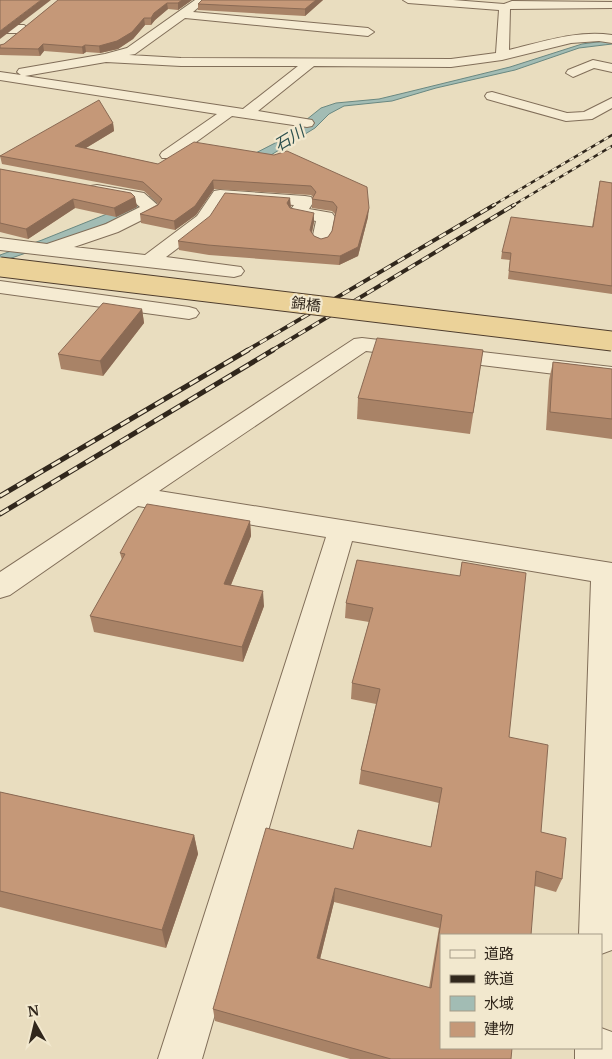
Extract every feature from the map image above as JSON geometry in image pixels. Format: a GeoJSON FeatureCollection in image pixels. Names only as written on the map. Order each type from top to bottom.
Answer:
{"type":"FeatureCollection","features":[{"type":"Feature","properties":{"kind":"main road","name":"錦橋"},"geometry":{"type":"LineString","coordinates":[[0,267],[612,341]]}},
{"type":"Feature","properties":{"kind":"street"},"geometry":{"type":"LineString","coordinates":[[0,76],[106,58],[131,50],[202,0]]}},
{"type":"Feature","properties":{"kind":"street"},"geometry":{"type":"LineString","coordinates":[[408,0],[505,7],[512,4],[612,5]]}},
{"type":"Feature","properties":{"kind":"street"},"geometry":{"type":"LineString","coordinates":[[502,56],[505,7]]}},
{"type":"Feature","properties":{"kind":"street"},"geometry":{"type":"LineString","coordinates":[[183,14],[368,32]]}},
{"type":"Feature","properties":{"kind":"street"},"geometry":{"type":"LineString","coordinates":[[0,28],[27,26],[6,43]]}},
{"type":"Feature","properties":{"kind":"street"},"geometry":{"type":"LineString","coordinates":[[106,58],[181,62],[451,63],[502,56],[553,43],[594,36],[611,38]]}},
{"type":"Feature","properties":{"kind":"street"},"geometry":{"type":"LineString","coordinates":[[19,62],[44,61],[68,64]]}},
{"type":"Feature","properties":{"kind":"street"},"geometry":{"type":"LineString","coordinates":[[245,114],[312,62]]}},
{"type":"Feature","properties":{"kind":"street"},"geometry":{"type":"LineString","coordinates":[[573,73],[593,64],[612,68]]}},
{"type":"Feature","properties":{"kind":"street"},"geometry":{"type":"LineString","coordinates":[[0,76],[307,123]]}},
{"type":"Feature","properties":{"kind":"street"},"geometry":{"type":"LineString","coordinates":[[492,96],[566,117],[588,116],[612,102]]}},
{"type":"Feature","properties":{"kind":"street"},"geometry":{"type":"LineString","coordinates":[[168,155],[230,111]]}},
{"type":"Feature","properties":{"kind":"street"},"geometry":{"type":"LineString","coordinates":[[50,249],[112,228],[152,208],[138,198],[83,187]]}},
{"type":"Feature","properties":{"kind":"street"},"geometry":{"type":"LineString","coordinates":[[149,261],[204,220],[220,195],[305,201],[298,212],[326,217],[321,240]]}},
{"type":"Feature","properties":{"kind":"street"},"geometry":{"type":"LineString","coordinates":[[0,244],[234,271]]}},
{"type":"Feature","properties":{"kind":"street"},"geometry":{"type":"LineString","coordinates":[[0,287],[189,313]]}},
{"type":"Feature","properties":{"kind":"street"},"geometry":{"type":"LineString","coordinates":[[0,587],[362,344],[612,374]]}},
{"type":"Feature","properties":{"kind":"street"},"geometry":{"type":"LineString","coordinates":[[133,496],[609,573],[599,934]]}},
{"type":"Feature","properties":{"kind":"street"},"geometry":{"type":"LineString","coordinates":[[180,1059],[342,529]]}},
{"type":"Feature","properties":{"kind":"water","name":"石川"},"geometry":{"type":"Polygon","coordinates":[[[612,40],[612,44],[579,48],[515,70],[436,88],[392,101],[344,106],[329,114],[315,128],[266,158],[78,235],[0,262],[0,255],[244,159],[281,140],[321,108],[336,103],[379,99],[510,67],[582,44],[612,40]]]}},
{"type":"Feature","properties":{"kind":"building"},"geometry":{"type":"Polygon","coordinates":[[[0,0],[41,0],[0,31],[0,0]]]}},
{"type":"Feature","properties":{"kind":"building"},"geometry":{"type":"Polygon","coordinates":[[[58,0],[182,0],[178,3],[167,3],[154,13],[151,18],[144,18],[132,32],[117,41],[99,46],[85,45],[82,47],[43,44],[38,49],[0,48],[0,45],[4,44],[58,0]]]}},
{"type":"Feature","properties":{"kind":"building"},"geometry":{"type":"Polygon","coordinates":[[[202,0],[316,0],[305,9],[198,4],[202,0]]]}},
{"type":"Feature","properties":{"kind":"building"},"geometry":{"type":"Polygon","coordinates":[[[99,100],[113,123],[75,146],[158,164],[194,142],[274,155],[287,151],[367,187],[369,208],[358,247],[340,256],[178,241],[210,216],[225,193],[290,198],[287,203],[290,208],[314,213],[310,230],[314,236],[321,239],[328,237],[332,231],[337,207],[333,202],[312,199],[316,192],[311,186],[213,180],[195,206],[174,221],[140,214],[158,205],[162,199],[143,182],[0,156],[99,100]]]}},
{"type":"Feature","properties":{"kind":"building"},"geometry":{"type":"Polygon","coordinates":[[[0,169],[131,193],[135,197],[114,208],[73,199],[26,229],[0,223],[0,169]]]}},
{"type":"Feature","properties":{"kind":"building"},"geometry":{"type":"Polygon","coordinates":[[[600,181],[612,183],[612,286],[509,271],[511,253],[502,252],[511,217],[593,227],[600,181]]]}},
{"type":"Feature","properties":{"kind":"building"},"geometry":{"type":"Polygon","coordinates":[[[103,303],[142,309],[100,361],[58,354],[103,303]]]}},
{"type":"Feature","properties":{"kind":"building"},"geometry":{"type":"Polygon","coordinates":[[[377,338],[483,350],[473,413],[358,398],[377,338]]]}},
{"type":"Feature","properties":{"kind":"building"},"geometry":{"type":"Polygon","coordinates":[[[553,362],[612,369],[612,419],[550,412],[553,362]]]}},
{"type":"Feature","properties":{"kind":"building"},"geometry":{"type":"Polygon","coordinates":[[[147,504],[250,521],[224,584],[263,591],[242,647],[90,616],[125,554],[120,553],[147,504]]]}},
{"type":"Feature","properties":{"kind":"building"},"geometry":{"type":"Polygon","coordinates":[[[357,560],[460,576],[462,562],[526,573],[509,737],[548,745],[541,832],[566,838],[562,879],[536,871],[531,934],[440,934],[440,1049],[512,1049],[511,1059],[391,1059],[213,1009],[266,828],[353,849],[358,830],[431,847],[442,788],[361,770],[380,689],[352,683],[373,608],[346,603],[357,560]],[[335,888],[317,958],[431,988],[442,915],[335,888]]]}},
{"type":"Feature","properties":{"kind":"building"},"geometry":{"type":"Polygon","coordinates":[[[0,792],[194,835],[162,930],[0,891],[0,792]]]}},
{"type":"Feature","properties":{"kind":"railway"},"geometry":{"type":"LineString","coordinates":[[492,206],[612,135]]}},
{"type":"Feature","properties":{"kind":"railway"},"geometry":{"type":"LineString","coordinates":[[512,206],[612,146]]}},
{"type":"Feature","properties":{"kind":"railway"},"geometry":{"type":"LineString","coordinates":[[246,351],[494,205]]}},
{"type":"Feature","properties":{"kind":"railway"},"geometry":{"type":"LineString","coordinates":[[271,351],[514,205]]}},
{"type":"Feature","properties":{"kind":"railway"},"geometry":{"type":"LineString","coordinates":[[0,496],[248,350]]}},
{"type":"Feature","properties":{"kind":"railway"},"geometry":{"type":"LineString","coordinates":[[0,514],[273,350]]}}]}
